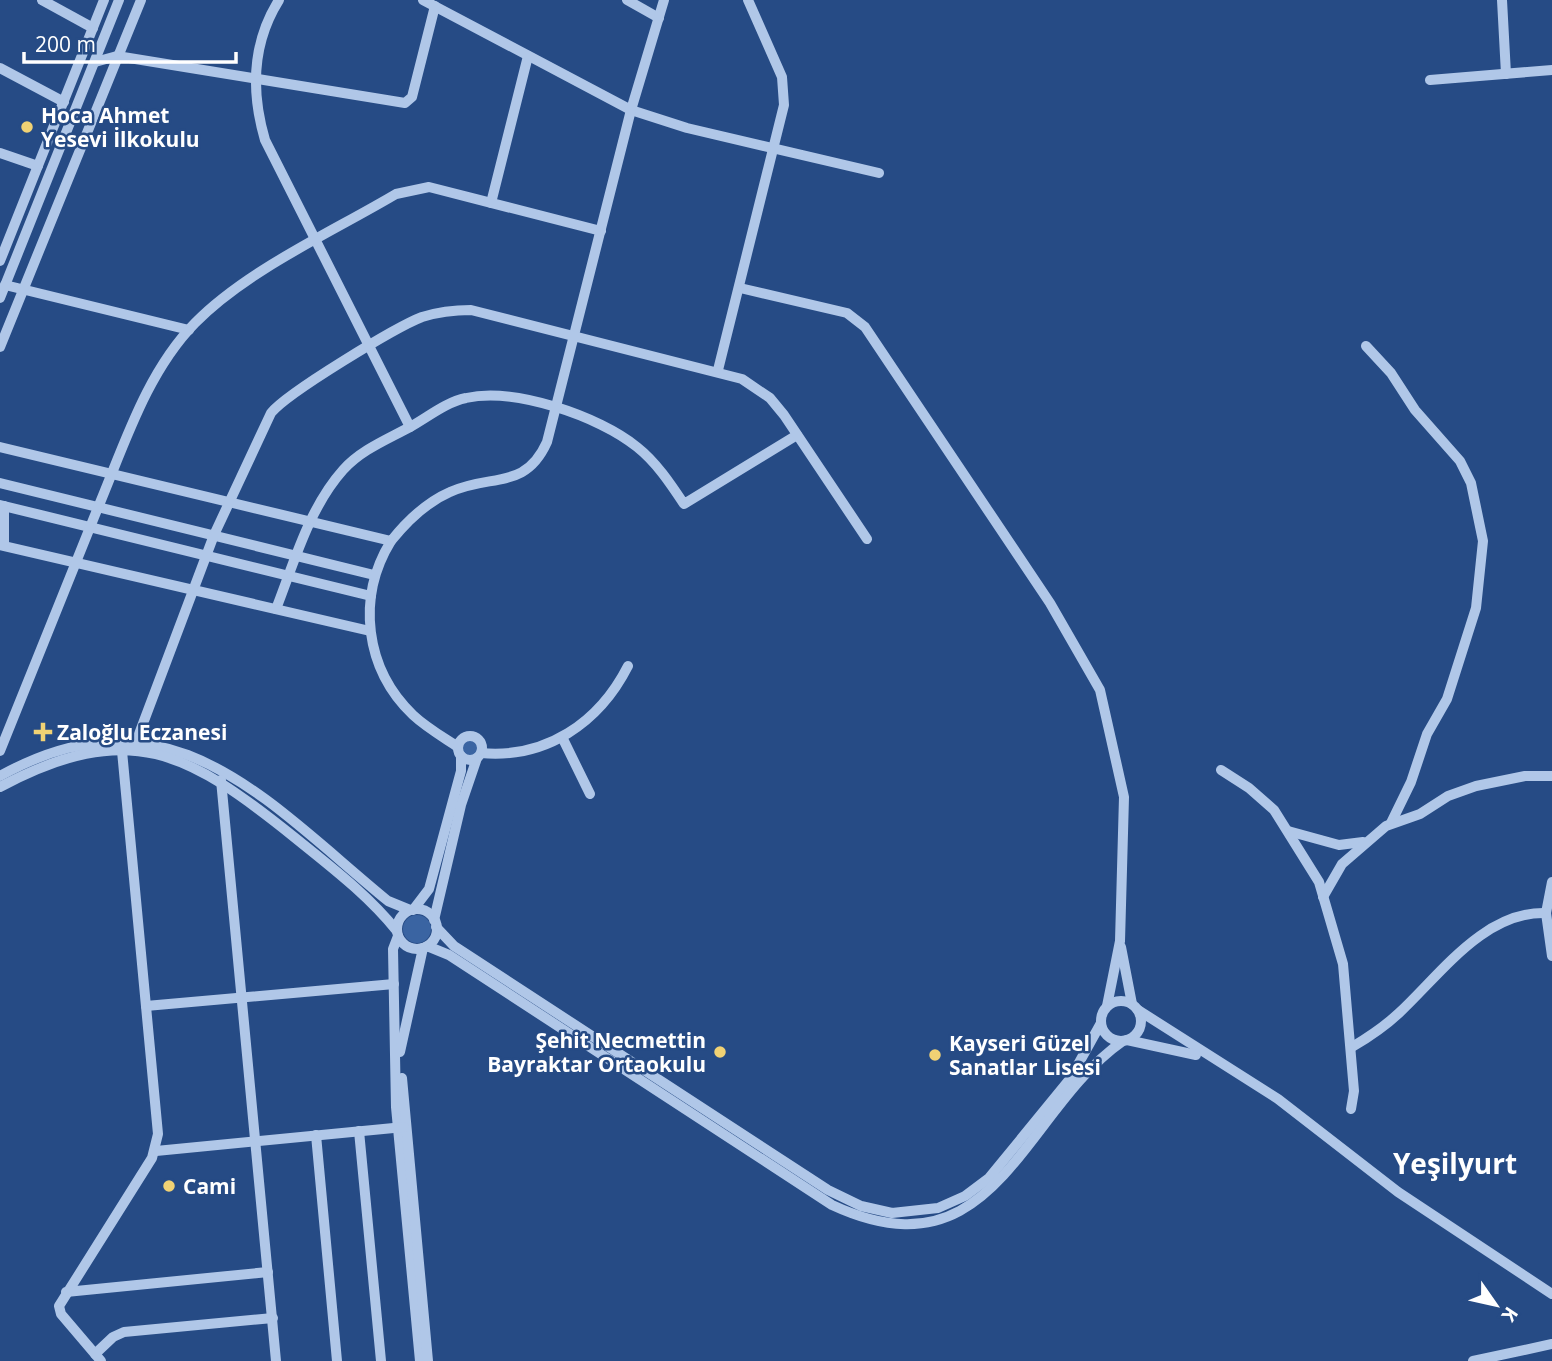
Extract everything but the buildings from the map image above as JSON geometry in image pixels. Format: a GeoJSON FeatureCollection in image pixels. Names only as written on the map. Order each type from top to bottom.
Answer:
{"type":"FeatureCollection","features":[{"type":"Feature","properties":{"kind":"street"},"geometry":{"type":"LineString","coordinates":[[42,0],[93,28]]}},
{"type":"Feature","properties":{"kind":"street"},"geometry":{"type":"LineString","coordinates":[[0,261],[4,241],[38,166],[104,0]]}},
{"type":"Feature","properties":{"kind":"street"},"geometry":{"type":"LineString","coordinates":[[0,298],[119,0]]}},
{"type":"Feature","properties":{"kind":"street"},"geometry":{"type":"LineString","coordinates":[[0,347],[141,0]]}},
{"type":"Feature","properties":{"kind":"street"},"geometry":{"type":"LineString","coordinates":[[279,0],[263,36],[255,79],[261,122],[269,151],[411,427]]}},
{"type":"Feature","properties":{"kind":"street"},"geometry":{"type":"LineString","coordinates":[[424,0],[631,110],[774,149],[879,173]]}},
{"type":"Feature","properties":{"kind":"street"},"geometry":{"type":"LineString","coordinates":[[626,0],[659,18]]}},
{"type":"Feature","properties":{"kind":"street"},"geometry":{"type":"LineString","coordinates":[[628,666],[601,707],[562,737],[523,752],[479,755],[467,760],[421,721],[397,696],[382,672],[369,631],[370,596],[374,575],[391,541],[424,508],[447,493],[480,481],[514,478],[527,470],[544,448],[631,110],[664,0]]}},
{"type":"Feature","properties":{"kind":"street"},"geometry":{"type":"LineString","coordinates":[[718,370],[784,112],[782,77],[748,0]]}},
{"type":"Feature","properties":{"kind":"street"},"geometry":{"type":"LineString","coordinates":[[1502,0],[1506,74]]}},
{"type":"Feature","properties":{"kind":"street"},"geometry":{"type":"LineString","coordinates":[[94,62],[117,56],[405,103],[412,97],[435,6]]}},
{"type":"Feature","properties":{"kind":"street"},"geometry":{"type":"LineString","coordinates":[[103,40],[117,56]]}},
{"type":"Feature","properties":{"kind":"street"},"geometry":{"type":"LineString","coordinates":[[491,203],[528,56]]}},
{"type":"Feature","properties":{"kind":"street"},"geometry":{"type":"LineString","coordinates":[[0,68],[64,102]]}},
{"type":"Feature","properties":{"kind":"street"},"geometry":{"type":"LineString","coordinates":[[1430,80],[1552,70]]}},
{"type":"Feature","properties":{"kind":"street"},"geometry":{"type":"LineString","coordinates":[[0,153],[38,166]]}},
{"type":"Feature","properties":{"kind":"street"},"geometry":{"type":"LineString","coordinates":[[0,751],[111,473],[154,378],[189,330],[242,284],[396,194],[413,188],[429,187],[601,231]]}},
{"type":"Feature","properties":{"kind":"street"},"geometry":{"type":"LineString","coordinates":[[5,285],[189,330]]}},
{"type":"Feature","properties":{"kind":"street"},"geometry":{"type":"LineString","coordinates":[[0,776],[65,748],[102,741],[136,742],[187,752],[229,773],[388,901],[412,910],[424,911],[454,946],[839,1196],[881,1212],[912,1213],[938,1208],[982,1185],[1004,1162],[1070,1079],[1101,1023],[1107,1006],[1120,941],[1124,797],[1100,690],[1050,603],[865,327],[848,313],[740,288]]}},
{"type":"Feature","properties":{"kind":"street"},"geometry":{"type":"LineString","coordinates":[[136,742],[205,556],[228,501],[275,408],[420,318],[471,310],[718,370],[760,390],[777,405],[867,539]]}},
{"type":"Feature","properties":{"kind":"street"},"geometry":{"type":"LineString","coordinates":[[1366,346],[1394,377],[1415,410],[1460,461],[1471,483],[1483,541],[1476,608],[1447,699],[1427,734],[1411,782],[1391,823]]}},
{"type":"Feature","properties":{"kind":"street"},"geometry":{"type":"LineString","coordinates":[[276,609],[311,521],[330,486],[352,461],[455,401],[475,396],[516,396],[606,427],[635,445],[659,468],[684,504],[797,435]]}},
{"type":"Feature","properties":{"kind":"street"},"geometry":{"type":"LineString","coordinates":[[0,447],[391,541]]}},
{"type":"Feature","properties":{"kind":"street"},"geometry":{"type":"LineString","coordinates":[[0,483],[374,575]]}},
{"type":"Feature","properties":{"kind":"street"},"geometry":{"type":"LineString","coordinates":[[369,631],[2,545],[2,506],[370,596]]}},
{"type":"Feature","properties":{"kind":"street"},"geometry":{"type":"LineString","coordinates":[[402,1127],[400,1052],[425,947],[433,940],[461,805],[479,755],[481,743],[473,736],[463,738],[459,751],[461,771],[429,889],[412,910],[400,918],[393,949],[402,1127],[424,1360]]}},
{"type":"Feature","properties":{"kind":"street"},"geometry":{"type":"LineString","coordinates":[[562,737],[590,794]]}},
{"type":"Feature","properties":{"kind":"street"},"geometry":{"type":"LineString","coordinates":[[0,787],[36,768],[64,758],[122,751],[171,758],[221,780],[356,887],[410,948],[425,947],[449,955],[832,1205],[882,1222],[932,1220],[963,1209],[985,1195],[1007,1174],[1090,1069],[1140,1028],[1120,941]]}},
{"type":"Feature","properties":{"kind":"street"},"geometry":{"type":"LineString","coordinates":[[122,751],[158,1134],[156,1151],[60,1302],[60,1312],[98,1357],[113,1337],[124,1332],[273,1318]]}},
{"type":"Feature","properties":{"kind":"street"},"geometry":{"type":"LineString","coordinates":[[1221,770],[1266,803],[1288,831],[1319,882],[1343,964],[1352,1048],[1354,1091],[1351,1109]]}},
{"type":"Feature","properties":{"kind":"street"},"geometry":{"type":"LineString","coordinates":[[1323,897],[1336,871],[1366,841],[1391,823],[1420,814],[1448,796],[1476,786],[1525,776],[1552,776]]}},
{"type":"Feature","properties":{"kind":"street"},"geometry":{"type":"LineString","coordinates":[[221,780],[276,1361]]}},
{"type":"Feature","properties":{"kind":"street"},"geometry":{"type":"LineString","coordinates":[[1288,831],[1339,845],[1366,841]]}},
{"type":"Feature","properties":{"kind":"street"},"geometry":{"type":"LineString","coordinates":[[1552,882],[1546,913],[1552,956]]}},
{"type":"Feature","properties":{"kind":"street"},"geometry":{"type":"LineString","coordinates":[[1352,1048],[1395,1017],[1472,941],[1516,918],[1546,913]]}},
{"type":"Feature","properties":{"kind":"street"},"geometry":{"type":"LineString","coordinates":[[146,1006],[394,984]]}},
{"type":"Feature","properties":{"kind":"street"},"geometry":{"type":"LineString","coordinates":[[1107,1006],[1119,1001],[1135,1007],[1329,1136],[1398,1192],[1552,1294]]}},
{"type":"Feature","properties":{"kind":"street"},"geometry":{"type":"LineString","coordinates":[[1101,1023],[1106,1035],[1190,1053],[1225,1067]]}},
{"type":"Feature","properties":{"kind":"street"},"geometry":{"type":"LineString","coordinates":[[156,1151],[402,1127]]}},
{"type":"Feature","properties":{"kind":"street"},"geometry":{"type":"LineString","coordinates":[[359,1131],[381,1361]]}},
{"type":"Feature","properties":{"kind":"street"},"geometry":{"type":"LineString","coordinates":[[316,1135],[337,1361]]}},
{"type":"Feature","properties":{"kind":"street"},"geometry":{"type":"LineString","coordinates":[[66,1292],[268,1272]]}},
{"type":"Feature","properties":{"kind":"street"},"geometry":{"type":"LineString","coordinates":[[1473,1361],[1552,1343]]}},
{"type":"Feature","properties":{"kind":"shaded area"},"geometry":{"type":"Polygon","coordinates":[[[467,740],[473,740],[478,748],[476,754],[467,756],[462,751],[462,745],[467,740]]]}},
{"type":"Feature","properties":{"kind":"shaded area"},"geometry":{"type":"Polygon","coordinates":[[[417,915],[427,919],[431,929],[427,939],[417,943],[407,939],[403,929],[407,919],[417,915]]]}},
{"type":"Feature","properties":{"kind":"place","name":"Hoca Ahmet Yesevi İlkokulu"},"geometry":{"type":"Point","coordinates":[27,127]}},
{"type":"Feature","properties":{"kind":"place","name":"Zaloğlu Eczanesi"},"geometry":{"type":"Point","coordinates":[43,732]}},
{"type":"Feature","properties":{"kind":"place","name":"Şehit Necmettin Bayraktar Ortaokulu"},"geometry":{"type":"Point","coordinates":[720,1052]}},
{"type":"Feature","properties":{"kind":"place","name":"Kayseri Güzel Sanatlar Lisesi"},"geometry":{"type":"Point","coordinates":[935,1055]}},
{"type":"Feature","properties":{"kind":"place","name":"Cami"},"geometry":{"type":"Point","coordinates":[169,1186]}},
{"type":"Feature","properties":{"kind":"district","name":"Yeşilyurt"},"geometry":{"type":"Point","coordinates":[1455,1163]}}]}
